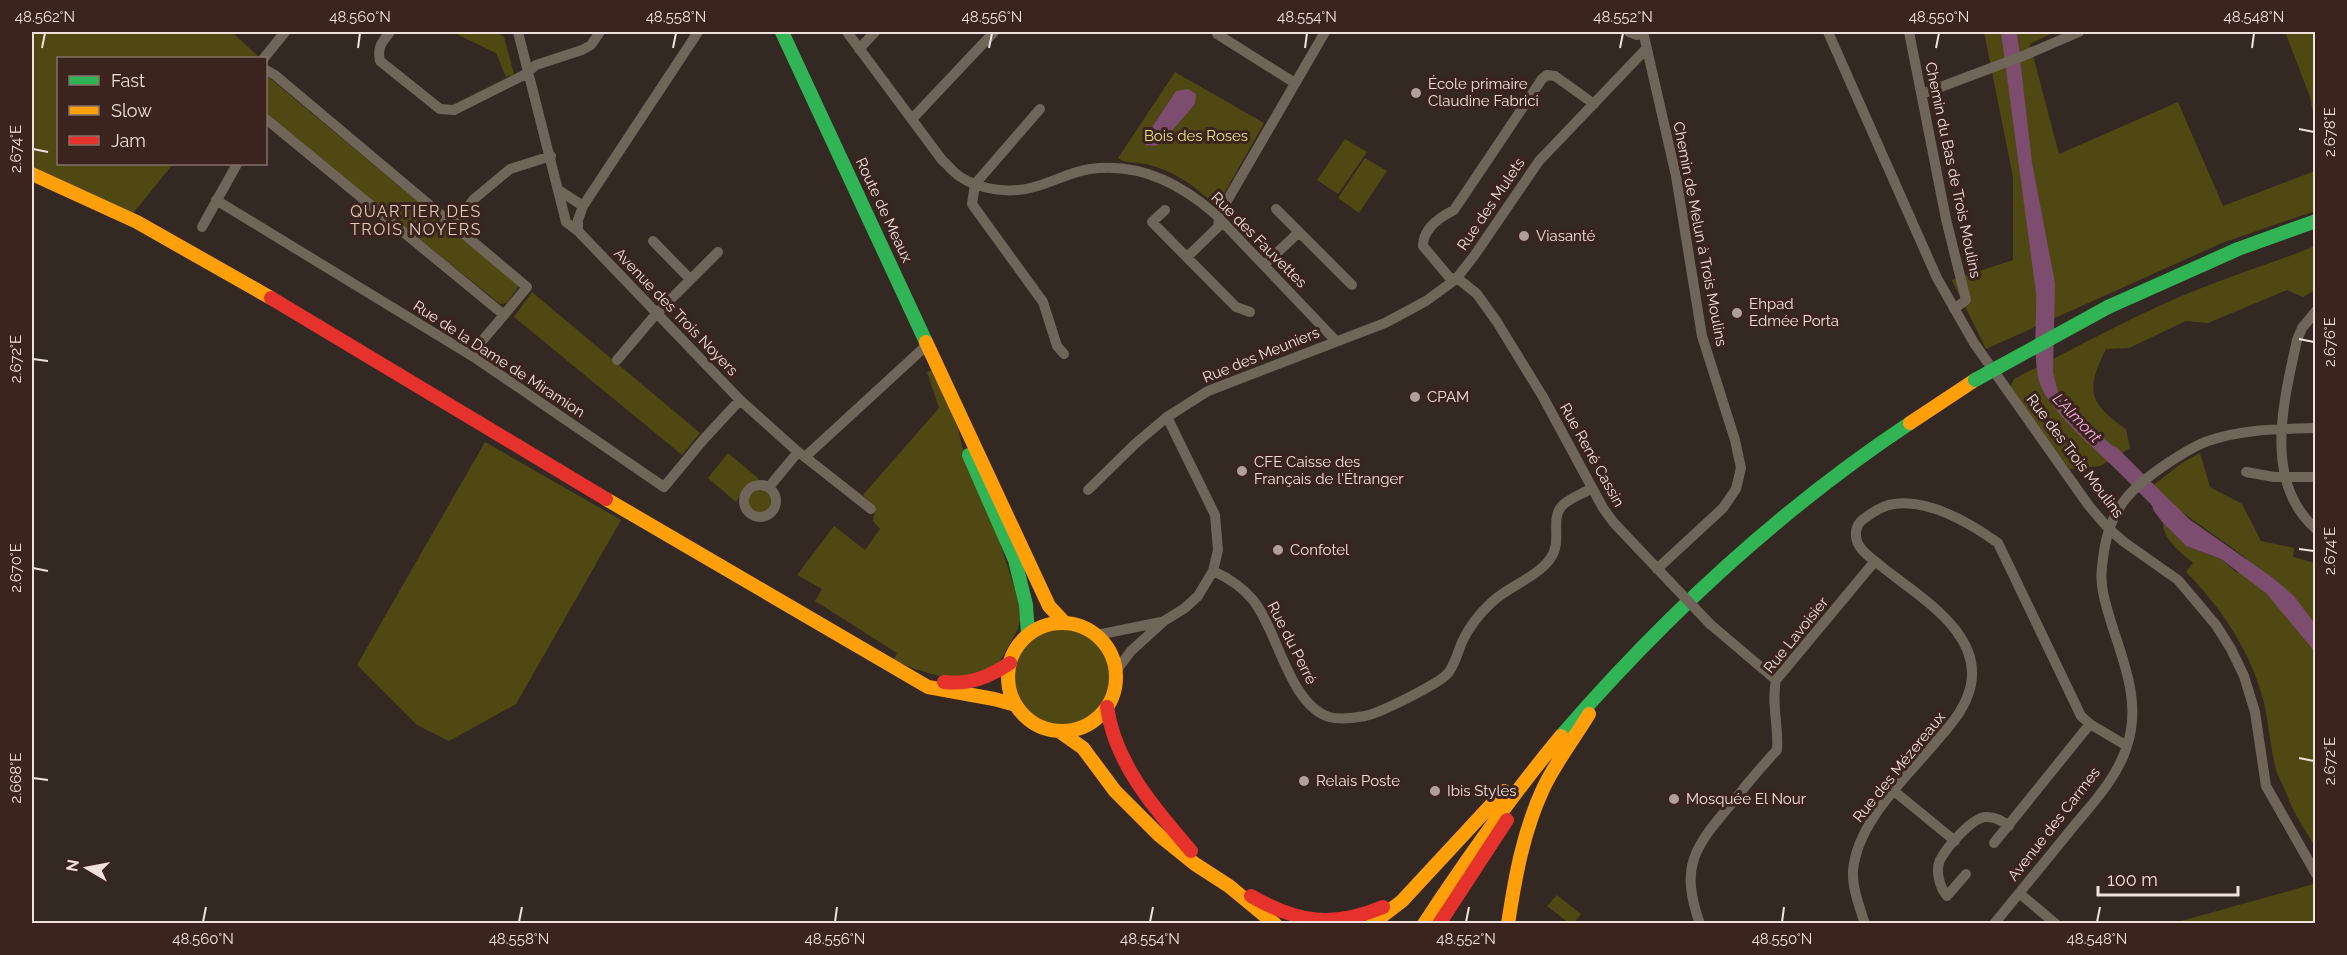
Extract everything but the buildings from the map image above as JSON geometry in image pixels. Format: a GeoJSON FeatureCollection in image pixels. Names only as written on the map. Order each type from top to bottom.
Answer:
{"type":"FeatureCollection","features":[{"type":"Feature","properties":{"kind":"main road","name":"Route de Meaux"},"geometry":{"type":"LineString","coordinates":[[782,32],[1049,606],[1064,622]]}},
{"type":"Feature","properties":{"kind":"main road"},"geometry":{"type":"LineString","coordinates":[[32,174],[137,222],[217,266],[694,552],[928,687],[986,696],[1016,705]]}},
{"type":"Feature","properties":{"kind":"main road"},"geometry":{"type":"LineString","coordinates":[[1372,924],[1391,911],[1412,890],[1665,624],[1747,548],[1811,494],[1872,448],[1977,383],[2110,311],[2218,257],[2316,221]]}},
{"type":"Feature","properties":{"kind":"main road"},"geometry":{"type":"LineString","coordinates":[[2110,311],[2316,228]]}},
{"type":"Feature","properties":{"kind":"main road"},"geometry":{"type":"LineString","coordinates":[[1439,924],[1529,789],[1590,713],[1684,616],[1786,525],[1886,447],[1977,383]]}},
{"type":"Feature","properties":{"kind":"main road","name":"Route de Meaux"},"geometry":{"type":"LineString","coordinates":[[954,402],[977,479],[998,519],[1019,579],[1029,618],[1028,634]]}},
{"type":"Feature","properties":{"kind":"main road"},"geometry":{"type":"LineString","coordinates":[[1059,731],[1075,730],[1100,716],[1114,692],[1116,671],[1109,650],[1097,635],[1084,627],[1064,622],[1044,626],[1028,634],[1016,649],[1010,663],[1008,682],[1016,705],[1035,724],[1059,731],[1083,748],[1122,799],[1159,835],[1195,864],[1229,886],[1269,922]]}},
{"type":"Feature","properties":{"kind":"main road"},"geometry":{"type":"LineString","coordinates":[[894,668],[934,680],[959,684],[982,680],[1010,663]]}},
{"type":"Feature","properties":{"kind":"main road"},"geometry":{"type":"LineString","coordinates":[[1107,707],[1107,717],[1113,735],[1144,791],[1171,828],[1214,876]]}},
{"type":"Feature","properties":{"kind":"main road"},"geometry":{"type":"LineString","coordinates":[[1508,924],[1515,877],[1532,818],[1543,790],[1559,761],[1590,713]]}},
{"type":"Feature","properties":{"kind":"main road"},"geometry":{"type":"LineString","coordinates":[[1424,924],[1481,838],[1549,748]]}},
{"type":"Feature","properties":{"kind":"main road"},"geometry":{"type":"LineString","coordinates":[[1229,886],[1245,892],[1272,908],[1312,920],[1328,922],[1347,920],[1372,912],[1412,890]]}},
{"type":"Feature","properties":{"kind":"street"},"geometry":{"type":"LineString","coordinates":[[265,57],[285,32]]}},
{"type":"Feature","properties":{"kind":"street"},"geometry":{"type":"LineString","coordinates":[[390,32],[380,44],[378,52],[380,61],[440,109],[454,110],[529,72],[536,65],[591,45],[600,32]]}},
{"type":"Feature","properties":{"kind":"street","name":"Avenue des Trois Noyers"},"geometry":{"type":"LineString","coordinates":[[518,32],[566,222],[578,231],[740,400],[802,454],[871,509]]}},
{"type":"Feature","properties":{"kind":"street"},"geometry":{"type":"LineString","coordinates":[[578,231],[578,220],[583,206],[699,32]]}},
{"type":"Feature","properties":{"kind":"street"},"geometry":{"type":"LineString","coordinates":[[847,32],[942,160],[959,176],[975,184]]}},
{"type":"Feature","properties":{"kind":"street"},"geometry":{"type":"LineString","coordinates":[[859,49],[875,32]]}},
{"type":"Feature","properties":{"kind":"street"},"geometry":{"type":"LineString","coordinates":[[912,119],[994,32]]}},
{"type":"Feature","properties":{"kind":"street"},"geometry":{"type":"LineString","coordinates":[[1187,257],[1218,227],[1219,219],[1325,32]]}},
{"type":"Feature","properties":{"kind":"street","name":"Rue des Trois Moulins"},"geometry":{"type":"LineString","coordinates":[[1828,32],[1922,246],[1974,343],[2089,506],[2108,528],[2178,580],[2216,625],[2231,649],[2244,676],[2255,712],[2266,786],[2316,874]]}},
{"type":"Feature","properties":{"kind":"street","name":"Chemin du Bas de Trois Moulins"},"geometry":{"type":"LineString","coordinates":[[1909,32],[1946,219],[1966,300],[1954,309]]}},
{"type":"Feature","properties":{"kind":"street"},"geometry":{"type":"LineString","coordinates":[[1922,94],[2079,32]]}},
{"type":"Feature","properties":{"kind":"street","name":"Chemin de Melun à Trois Moulins"},"geometry":{"type":"LineString","coordinates":[[1639,33],[1646,49],[1676,176],[1702,336],[1735,440],[1741,468],[1736,489],[1723,508],[1657,569]]}},
{"type":"Feature","properties":{"kind":"street"},"geometry":{"type":"LineString","coordinates":[[1217,34],[1295,83]]}},
{"type":"Feature","properties":{"kind":"street","name":"Rue des Mulets"},"geometry":{"type":"LineString","coordinates":[[1336,340],[1384,323],[1413,309],[1456,279],[1539,161],[1646,49]]}},
{"type":"Feature","properties":{"kind":"street"},"geometry":{"type":"LineString","coordinates":[[267,71],[527,287],[470,355]]}},
{"type":"Feature","properties":{"kind":"street","name":"Rue René Cassin"},"geometry":{"type":"LineString","coordinates":[[1594,104],[1555,76],[1548,75],[1542,79],[1454,210],[1438,218],[1423,241],[1425,251],[1449,277],[1456,279],[1477,294],[1497,322],[1537,387],[1592,488],[1614,523],[1710,624],[1776,680]]}},
{"type":"Feature","properties":{"kind":"street"},"geometry":{"type":"LineString","coordinates":[[1040,109],[975,184],[972,204],[1042,302],[1057,346],[1064,354]]}},
{"type":"Feature","properties":{"kind":"street"},"geometry":{"type":"LineString","coordinates":[[267,120],[504,315]]}},
{"type":"Feature","properties":{"kind":"street"},"geometry":{"type":"LineString","coordinates":[[454,225],[474,199],[510,169],[551,156]]}},
{"type":"Feature","properties":{"kind":"street"},"geometry":{"type":"LineString","coordinates":[[202,227],[236,165]]}},
{"type":"Feature","properties":{"kind":"street","name":"Rue des Fauvettes"},"geometry":{"type":"LineString","coordinates":[[975,184],[998,189],[1023,190],[1077,172],[1109,168],[1134,170],[1160,178],[1184,190],[1219,219],[1336,340]]}},
{"type":"Feature","properties":{"kind":"street"},"geometry":{"type":"LineString","coordinates":[[560,191],[583,206]]}},
{"type":"Feature","properties":{"kind":"street","name":"Rue de la Dame de Miramion"},"geometry":{"type":"LineString","coordinates":[[216,200],[470,355],[663,487],[740,400]]}},
{"type":"Feature","properties":{"kind":"street"},"geometry":{"type":"LineString","coordinates":[[1276,209],[1352,285]]}},
{"type":"Feature","properties":{"kind":"street"},"geometry":{"type":"LineString","coordinates":[[1165,210],[1152,222],[1236,307],[1250,312]]}},
{"type":"Feature","properties":{"kind":"street"},"geometry":{"type":"LineString","coordinates":[[1264,264],[1299,232]]}},
{"type":"Feature","properties":{"kind":"street"},"geometry":{"type":"LineString","coordinates":[[653,241],[690,279]]}},
{"type":"Feature","properties":{"kind":"street"},"geometry":{"type":"LineString","coordinates":[[617,360],[656,314],[718,252]]}},
{"type":"Feature","properties":{"kind":"street"},"geometry":{"type":"LineString","coordinates":[[2316,311],[2302,328],[2297,340],[2282,429],[2282,460],[2289,494],[2305,520],[2316,529]]}},
{"type":"Feature","properties":{"kind":"street","name":"Rue des Meuniers"},"geometry":{"type":"LineString","coordinates":[[1088,490],[1135,444],[1167,417],[1208,391],[1336,340]]}},
{"type":"Feature","properties":{"kind":"street"},"geometry":{"type":"LineString","coordinates":[[769,487],[802,454],[928,344]]}},
{"type":"Feature","properties":{"kind":"street"},"geometry":{"type":"LineString","coordinates":[[1116,671],[1131,651],[1164,621],[1185,608],[1198,596],[1213,571],[1218,550],[1215,515],[1167,417]]}},
{"type":"Feature","properties":{"kind":"street"},"geometry":{"type":"LineString","coordinates":[[2108,528],[2117,510],[2132,491],[2149,476],[2183,453],[2206,441],[2249,431],[2316,428]]}},
{"type":"Feature","properties":{"kind":"street"},"geometry":{"type":"LineString","coordinates":[[2246,472],[2274,477],[2316,477]]}},
{"type":"Feature","properties":{"kind":"street","name":"Rue du Perré"},"geometry":{"type":"LineString","coordinates":[[1213,571],[1239,586],[1253,600],[1300,693],[1311,706],[1328,717],[1348,719],[1368,716],[1439,682],[1449,671],[1464,639],[1484,611],[1499,596],[1540,569],[1553,555],[1557,544],[1557,516],[1560,508],[1592,488]]}},
{"type":"Feature","properties":{"kind":"street","name":"Rue des Mézereaux"},"geometry":{"type":"LineString","coordinates":[[1866,924],[1859,904],[1853,873],[1857,848],[1868,825],[1894,791],[1958,716],[1968,695],[1972,679],[1970,654],[1960,635],[1950,622],[1875,561],[1858,544],[1855,534],[1859,522],[1874,511],[1892,504],[1917,505],[1944,513],[1984,532],[1998,543],[2081,716],[2090,724]]}},
{"type":"Feature","properties":{"kind":"street","name":"Avenue des Carmes"},"geometry":{"type":"LineString","coordinates":[[1994,924],[2104,788],[2127,746],[2132,724],[2132,700],[2128,672],[2112,628],[2102,590],[2101,568],[2108,528]]}},
{"type":"Feature","properties":{"kind":"street","name":"Rue Lavoisier"},"geometry":{"type":"LineString","coordinates":[[1700,924],[1692,900],[1690,881],[1695,855],[1709,831],[1777,750],[1773,693],[1776,680],[1875,561]]}},
{"type":"Feature","properties":{"kind":"street"},"geometry":{"type":"LineString","coordinates":[[1097,635],[1164,621]]}},
{"type":"Feature","properties":{"kind":"street"},"geometry":{"type":"LineString","coordinates":[[1994,843],[2090,724],[2127,746]]}},
{"type":"Feature","properties":{"kind":"street"},"geometry":{"type":"LineString","coordinates":[[1894,791],[1955,841]]}},
{"type":"Feature","properties":{"kind":"street"},"geometry":{"type":"LineString","coordinates":[[1966,874],[1947,896],[1943,891],[1938,874],[1939,862],[1971,822],[1985,816],[2000,819],[2008,826]]}},
{"type":"Feature","properties":{"kind":"street"},"geometry":{"type":"LineString","coordinates":[[2019,893],[2056,924]]}},
{"type":"Feature","properties":{"kind":"green space"},"geometry":{"type":"Polygon","coordinates":[[[32,32],[232,32],[259,57],[57,57],[57,165],[172,165],[130,217],[32,171],[32,32]]]}},
{"type":"Feature","properties":{"kind":"green space"},"geometry":{"type":"Polygon","coordinates":[[[452,32],[497,32],[504,37],[514,74],[506,77],[496,53],[452,32]]]}},
{"type":"Feature","properties":{"kind":"green space"},"geometry":{"type":"Polygon","coordinates":[[[1984,32],[2055,32],[2030,44],[2059,154],[2178,102],[2223,206],[2315,171],[2315,211],[2222,243],[1986,349],[1952,280],[2013,260],[2013,177],[1984,32]]]}},
{"type":"Feature","properties":{"kind":"green space"},"geometry":{"type":"Polygon","coordinates":[[[2285,32],[2315,32],[2315,124],[2310,97],[2285,32]]]}},
{"type":"Feature","properties":{"kind":"green space","name":"Bois des Roses"},"geometry":{"type":"Polygon","coordinates":[[[1175,72],[1264,123],[1220,201],[1213,203],[1190,184],[1165,170],[1118,158],[1175,72]]]}},
{"type":"Feature","properties":{"kind":"green space"},"geometry":{"type":"Polygon","coordinates":[[[267,76],[519,286],[507,303],[500,304],[267,116],[267,76]]]}},
{"type":"Feature","properties":{"kind":"green space"},"geometry":{"type":"Polygon","coordinates":[[[1345,139],[1367,152],[1338,194],[1317,180],[1345,139]]]}},
{"type":"Feature","properties":{"kind":"green space"},"geometry":{"type":"Polygon","coordinates":[[[1365,158],[1387,171],[1359,213],[1338,198],[1365,158]]]}},
{"type":"Feature","properties":{"kind":"green space"},"geometry":{"type":"Polygon","coordinates":[[[2315,246],[2315,290],[2303,297],[2287,290],[2208,323],[2186,321],[2129,348],[2106,349],[2095,376],[2094,395],[2104,411],[2126,429],[2130,448],[2100,466],[2070,469],[2010,388],[2014,379],[2156,308],[2315,246]]]}},
{"type":"Feature","properties":{"kind":"green space"},"geometry":{"type":"Polygon","coordinates":[[[532,292],[700,433],[682,455],[514,317],[532,292]]]}},
{"type":"Feature","properties":{"kind":"green space"},"geometry":{"type":"Polygon","coordinates":[[[934,369],[993,522],[1015,589],[1021,616],[1018,629],[1000,661],[987,672],[965,678],[942,677],[893,660],[897,653],[815,601],[822,589],[797,575],[834,526],[865,550],[880,529],[873,521],[876,507],[863,495],[939,408],[927,372],[934,369]]]}},
{"type":"Feature","properties":{"kind":"green space"},"geometry":{"type":"Polygon","coordinates":[[[485,442],[621,520],[516,704],[449,741],[417,725],[357,665],[485,442]]]}},
{"type":"Feature","properties":{"kind":"green space"},"geometry":{"type":"Polygon","coordinates":[[[728,453],[759,479],[747,485],[736,502],[708,478],[728,453]]]}},
{"type":"Feature","properties":{"kind":"green space"},"geometry":{"type":"Polygon","coordinates":[[[2200,453],[2210,487],[2242,504],[2261,541],[2294,548],[2293,557],[2315,563],[2315,847],[2292,808],[2277,772],[2264,701],[2248,659],[2221,613],[2186,572],[2193,563],[2169,540],[2163,523],[2186,546],[2221,559],[2237,573],[2247,559],[2151,487],[2182,463],[2200,453]]]}},
{"type":"Feature","properties":{"kind":"green space"},"geometry":{"type":"Polygon","coordinates":[[[759,489],[768,492],[771,501],[768,510],[759,513],[750,510],[747,501],[750,492],[759,489]]]}},
{"type":"Feature","properties":{"kind":"green space"},"geometry":{"type":"Polygon","coordinates":[[[1062,629],[1080,632],[1096,643],[1107,659],[1110,677],[1107,695],[1096,711],[1080,722],[1062,725],[1044,722],[1028,711],[1017,695],[1014,677],[1017,659],[1028,643],[1044,632],[1062,629]]]}},
{"type":"Feature","properties":{"kind":"green space"},"geometry":{"type":"Polygon","coordinates":[[[2314,884],[2315,923],[2174,923],[2314,884]]]}},
{"type":"Feature","properties":{"kind":"green space"},"geometry":{"type":"Polygon","coordinates":[[[1557,895],[1581,914],[1574,923],[1569,923],[1547,906],[1557,895]]]}},
{"type":"Feature","properties":{"kind":"water"},"geometry":{"type":"Polygon","coordinates":[[[2001,32],[2017,32],[2032,163],[2055,283],[2053,373],[2058,392],[2093,429],[2114,447],[2128,466],[2125,473],[2116,469],[2059,413],[2049,401],[2038,377],[2035,346],[2036,293],[2001,32]]]}},
{"type":"Feature","properties":{"kind":"water"},"geometry":{"type":"Polygon","coordinates":[[[1188,89],[1196,94],[1195,104],[1164,140],[1156,146],[1145,145],[1145,138],[1176,91],[1188,89]]]}},
{"type":"Feature","properties":{"kind":"water"},"geometry":{"type":"Polygon","coordinates":[[[2158,493],[2189,519],[2273,578],[2294,596],[2315,624],[2315,652],[2266,593],[2221,559],[2186,546],[2163,523],[2154,511],[2150,500],[2158,493]]]}},
{"type":"Feature","properties":{"kind":"waterway","name":"L'Almont"},"geometry":{"type":"LineString","coordinates":[[2112,454],[2170,512]]}},
{"type":"Feature","properties":{"kind":"traffic: fast"},"geometry":{"type":"LineString","coordinates":[[782,32],[926,342]]}},
{"type":"Feature","properties":{"kind":"traffic: fast"},"geometry":{"type":"LineString","coordinates":[[2108,307],[2238,249],[2316,221]]}},
{"type":"Feature","properties":{"kind":"traffic: fast"},"geometry":{"type":"LineString","coordinates":[[1975,380],[2108,307]]}},
{"type":"Feature","properties":{"kind":"traffic: fast"},"geometry":{"type":"LineString","coordinates":[[1561,736],[1640,650],[1725,568],[1815,492],[1910,423]]}},
{"type":"Feature","properties":{"kind":"traffic: fast"},"geometry":{"type":"LineString","coordinates":[[969,455],[1015,560],[1026,605],[1028,634]]}},
{"type":"Feature","properties":{"kind":"traffic: slow"},"geometry":{"type":"LineString","coordinates":[[32,174],[137,222],[271,298]]}},
{"type":"Feature","properties":{"kind":"traffic: slow"},"geometry":{"type":"LineString","coordinates":[[926,342],[1049,606],[1064,622]]}},
{"type":"Feature","properties":{"kind":"traffic: slow"},"geometry":{"type":"LineString","coordinates":[[1910,423],[1975,380]]}},
{"type":"Feature","properties":{"kind":"traffic: slow"},"geometry":{"type":"LineString","coordinates":[[606,499],[928,687],[1016,705]]}},
{"type":"Feature","properties":{"kind":"traffic: slow"},"geometry":{"type":"LineString","coordinates":[[1062,623],[1083,627],[1100,639],[1112,656],[1116,677],[1112,698],[1100,715],[1083,727],[1062,731],[1041,727],[1024,715],[1012,698],[1008,677],[1012,656],[1024,639],[1041,627],[1062,623]]}},
{"type":"Feature","properties":{"kind":"traffic: slow"},"geometry":{"type":"LineString","coordinates":[[1508,924],[1521,855],[1536,805],[1553,770],[1589,714]]}},
{"type":"Feature","properties":{"kind":"traffic: slow"},"geometry":{"type":"LineString","coordinates":[[1059,731],[1083,748],[1115,791],[1159,835],[1195,864],[1229,886],[1275,924]]}},
{"type":"Feature","properties":{"kind":"traffic: slow"},"geometry":{"type":"LineString","coordinates":[[1424,924],[1490,828],[1561,736]]}},
{"type":"Feature","properties":{"kind":"traffic: slow"},"geometry":{"type":"LineString","coordinates":[[1372,924],[1402,901],[1504,791]]}},
{"type":"Feature","properties":{"kind":"traffic: jam"},"geometry":{"type":"LineString","coordinates":[[271,298],[606,499]]}},
{"type":"Feature","properties":{"kind":"traffic: jam"},"geometry":{"type":"LineString","coordinates":[[944,682],[979,679],[1010,663]]}},
{"type":"Feature","properties":{"kind":"traffic: jam"},"geometry":{"type":"LineString","coordinates":[[1107,707],[1118,748],[1138,785],[1191,851]]}},
{"type":"Feature","properties":{"kind":"traffic: jam"},"geometry":{"type":"LineString","coordinates":[[1439,924],[1507,820]]}},
{"type":"Feature","properties":{"kind":"traffic: jam"},"geometry":{"type":"LineString","coordinates":[[1251,896],[1284,912],[1316,920],[1348,918],[1383,907]]}},
{"type":"Feature","properties":{"kind":"place","name":"École primaire Claudine Fabrici"},"geometry":{"type":"Point","coordinates":[1416,93]}},
{"type":"Feature","properties":{"kind":"place","name":"Viasanté"},"geometry":{"type":"Point","coordinates":[1524,236]}},
{"type":"Feature","properties":{"kind":"place","name":"Ehpad Edmée Porta"},"geometry":{"type":"Point","coordinates":[1737,313]}},
{"type":"Feature","properties":{"kind":"place","name":"CPAM"},"geometry":{"type":"Point","coordinates":[1415,397]}},
{"type":"Feature","properties":{"kind":"place","name":"CFE Caisse des Français de l'Étranger"},"geometry":{"type":"Point","coordinates":[1242,471]}},
{"type":"Feature","properties":{"kind":"place","name":"Confotel"},"geometry":{"type":"Point","coordinates":[1278,550]}},
{"type":"Feature","properties":{"kind":"place","name":"Relais Poste"},"geometry":{"type":"Point","coordinates":[1304,781]}},
{"type":"Feature","properties":{"kind":"place","name":"Ibis Styles"},"geometry":{"type":"Point","coordinates":[1435,791]}},
{"type":"Feature","properties":{"kind":"place","name":"Mosquée El Nour"},"geometry":{"type":"Point","coordinates":[1674,799]}},
{"type":"Feature","properties":{"kind":"district","name":"QUARTIER DES TROIS NOYERS"},"geometry":{"type":"Point","coordinates":[416,220]}}]}
